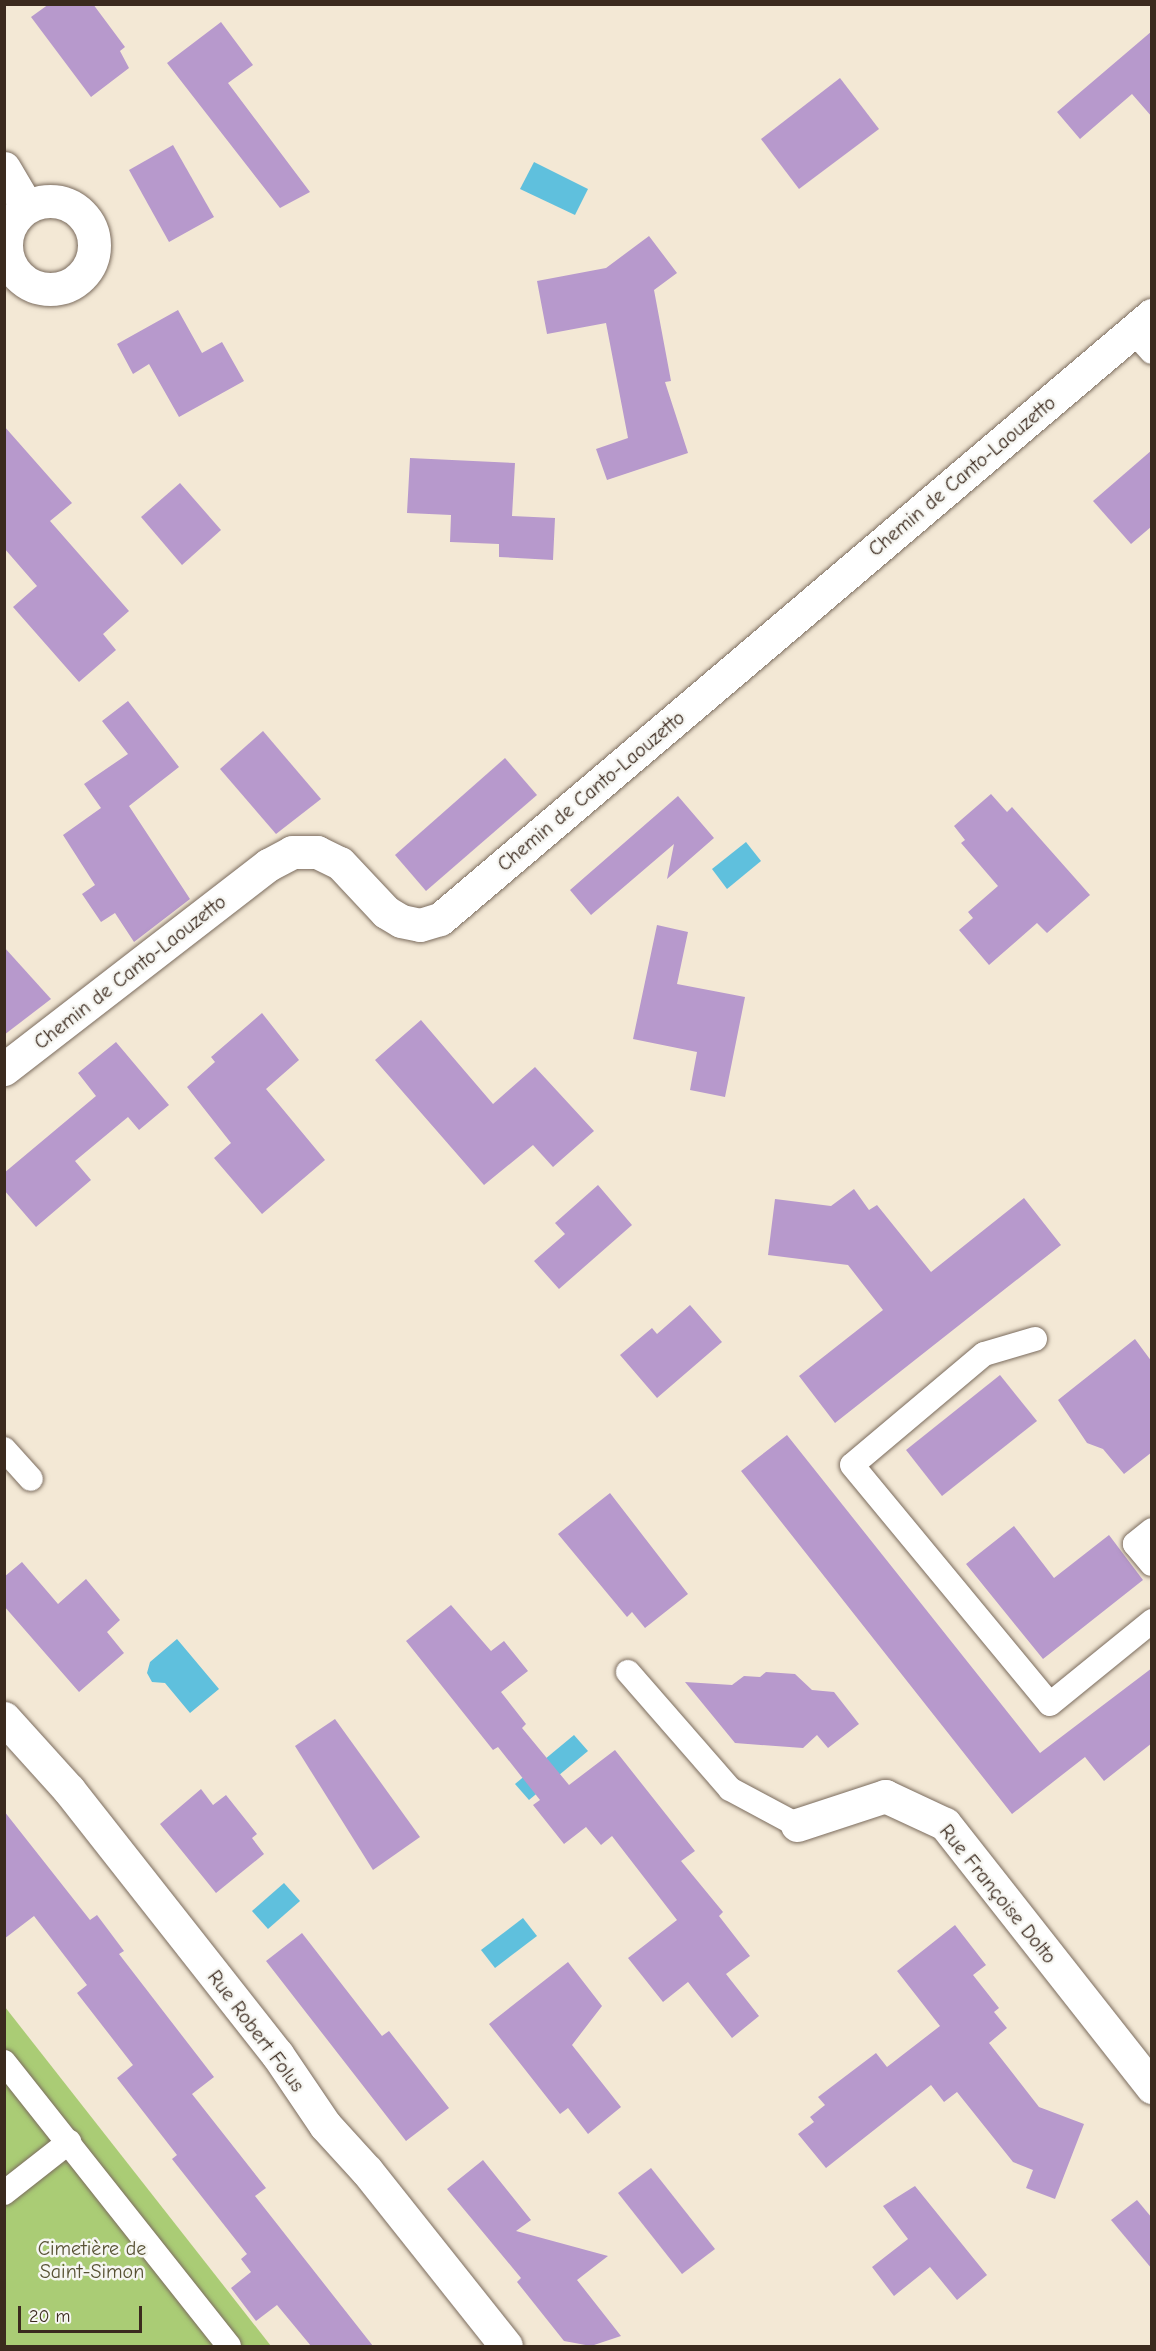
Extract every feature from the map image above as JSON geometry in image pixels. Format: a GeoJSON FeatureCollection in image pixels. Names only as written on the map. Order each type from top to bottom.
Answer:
{"type":"FeatureCollection","features":[{"type":"Feature","properties":{"kind":"street"},"geometry":{"type":"LineString","coordinates":[[4,168],[27,207]]}},
{"type":"Feature","properties":{"kind":"street","name":"Chemin de Canto-Laouzetto"},"geometry":{"type":"LineString","coordinates":[[4,1069],[268,865],[292,852],[317,852],[340,863],[386,912],[401,921],[420,925],[440,919],[1145,333]]}},
{"type":"Feature","properties":{"kind":"street","name":"Rue Robert Folus"},"geometry":{"type":"LineString","coordinates":[[4,1718],[69,1790],[277,2054],[325,2125],[367,2171],[506,2346]]}},
{"type":"Feature","properties":{"kind":"street","name":"Rue Françoise Dolto"},"geometry":{"type":"LineString","coordinates":[[797,1825],[885,1796],[945,1824],[1152,2086]]}},
{"type":"Feature","properties":{"kind":"lane"},"geometry":{"type":"LineString","coordinates":[[1035,1339],[984,1354],[852,1465],[1050,1704],[1152,1621]]}},
{"type":"Feature","properties":{"kind":"lane"},"geometry":{"type":"LineString","coordinates":[[4,1449],[32,1479]]}},
{"type":"Feature","properties":{"kind":"lane"},"geometry":{"type":"LineString","coordinates":[[1152,1530],[1135,1544],[1152,1564]]}},
{"type":"Feature","properties":{"kind":"lane"},"geometry":{"type":"LineString","coordinates":[[628,1672],[730,1789],[797,1825]]}},
{"type":"Feature","properties":{"kind":"lane"},"geometry":{"type":"LineString","coordinates":[[4,2062],[228,2346]]}},
{"type":"Feature","properties":{"kind":"lane"},"geometry":{"type":"LineString","coordinates":[[4,2193],[69,2142]]}},
{"type":"Feature","properties":{"kind":"green space","name":"Cimetière de Saint-Simon"},"geometry":{"type":"Polygon","coordinates":[[[5,2007],[271,2346],[5,2346],[5,2007]]]}},
{"type":"Feature","properties":{"kind":"water"},"geometry":{"type":"Polygon","coordinates":[[[534,162],[588,189],[575,215],[520,189],[534,162]]]}},
{"type":"Feature","properties":{"kind":"water"},"geometry":{"type":"Polygon","coordinates":[[[746,842],[761,861],[727,889],[712,869],[746,842]]]}},
{"type":"Feature","properties":{"kind":"water"},"geometry":{"type":"Polygon","coordinates":[[[177,1639],[219,1689],[190,1713],[165,1683],[152,1682],[147,1673],[150,1662],[177,1639]]]}},
{"type":"Feature","properties":{"kind":"water"},"geometry":{"type":"Polygon","coordinates":[[[574,1735],[588,1751],[529,1800],[515,1784],[574,1735]]]}},
{"type":"Feature","properties":{"kind":"water"},"geometry":{"type":"Polygon","coordinates":[[[284,1883],[300,1901],[268,1929],[252,1911],[284,1883]]]}},
{"type":"Feature","properties":{"kind":"water"},"geometry":{"type":"Polygon","coordinates":[[[523,1918],[537,1936],[495,1968],[481,1950],[523,1918]]]}},
{"type":"Feature","properties":{"kind":"building"},"geometry":{"type":"Polygon","coordinates":[[[49,4],[93,4],[125,47],[120,51],[129,68],[91,97],[31,17],[49,4]]]}},
{"type":"Feature","properties":{"kind":"building"},"geometry":{"type":"Polygon","coordinates":[[[221,22],[253,65],[228,83],[310,192],[280,208],[167,63],[221,22]]]}},
{"type":"Feature","properties":{"kind":"building"},"geometry":{"type":"Polygon","coordinates":[[[1152,31],[1152,117],[1132,94],[1080,139],[1057,112],[1152,31]]]}},
{"type":"Feature","properties":{"kind":"building"},"geometry":{"type":"Polygon","coordinates":[[[840,78],[879,129],[799,189],[761,139],[840,78]]]}},
{"type":"Feature","properties":{"kind":"building"},"geometry":{"type":"Polygon","coordinates":[[[173,145],[214,217],[169,242],[129,170],[173,145]]]}},
{"type":"Feature","properties":{"kind":"building"},"geometry":{"type":"Polygon","coordinates":[[[649,236],[677,273],[654,290],[671,381],[665,382],[688,453],[607,480],[596,449],[628,438],[606,323],[547,334],[537,281],[606,268],[649,236]]]}},
{"type":"Feature","properties":{"kind":"building"},"geometry":{"type":"Polygon","coordinates":[[[178,310],[202,353],[222,342],[244,381],[179,417],[149,364],[133,374],[117,344],[178,310]]]}},
{"type":"Feature","properties":{"kind":"building"},"geometry":{"type":"Polygon","coordinates":[[[4,426],[72,503],[50,521],[129,611],[103,634],[116,650],[79,682],[13,607],[37,586],[4,548],[4,426]]]}},
{"type":"Feature","properties":{"kind":"building"},"geometry":{"type":"Polygon","coordinates":[[[1152,450],[1152,526],[1131,544],[1093,501],[1152,450]]]}},
{"type":"Feature","properties":{"kind":"building"},"geometry":{"type":"Polygon","coordinates":[[[410,458],[515,463],[512,516],[555,518],[553,560],[499,557],[499,544],[450,542],[451,515],[407,513],[410,458]]]}},
{"type":"Feature","properties":{"kind":"building"},"geometry":{"type":"Polygon","coordinates":[[[180,483],[221,530],[182,565],[141,517],[180,483]]]}},
{"type":"Feature","properties":{"kind":"building"},"geometry":{"type":"Polygon","coordinates":[[[128,701],[179,767],[129,806],[190,899],[134,942],[115,913],[101,922],[82,894],[95,885],[63,835],[101,808],[84,784],[128,754],[102,721],[128,701]]]}},
{"type":"Feature","properties":{"kind":"building"},"geometry":{"type":"Polygon","coordinates":[[[263,731],[321,799],[276,834],[220,769],[263,731]]]}},
{"type":"Feature","properties":{"kind":"building"},"geometry":{"type":"Polygon","coordinates":[[[505,758],[537,795],[426,891],[395,855],[505,758]]]}},
{"type":"Feature","properties":{"kind":"building"},"geometry":{"type":"Polygon","coordinates":[[[991,794],[1007,812],[1012,807],[1090,895],[1047,933],[1037,923],[989,965],[959,930],[973,918],[968,912],[998,886],[961,843],[965,840],[954,826],[991,794]]]}},
{"type":"Feature","properties":{"kind":"building"},"geometry":{"type":"Polygon","coordinates":[[[678,796],[714,838],[667,879],[674,844],[591,915],[570,890],[678,796]]]}},
{"type":"Feature","properties":{"kind":"building"},"geometry":{"type":"Polygon","coordinates":[[[657,925],[688,932],[677,984],[745,997],[725,1097],[690,1090],[697,1052],[633,1039],[657,925]]]}},
{"type":"Feature","properties":{"kind":"building"},"geometry":{"type":"Polygon","coordinates":[[[4,947],[51,999],[4,1035],[4,947]]]}},
{"type":"Feature","properties":{"kind":"building"},"geometry":{"type":"Polygon","coordinates":[[[262,1013],[299,1060],[266,1089],[325,1160],[262,1214],[214,1158],[231,1143],[187,1087],[215,1062],[211,1057],[262,1013]]]}},
{"type":"Feature","properties":{"kind":"building"},"geometry":{"type":"Polygon","coordinates":[[[421,1020],[493,1104],[535,1067],[594,1131],[553,1167],[533,1145],[484,1185],[375,1060],[421,1020]]]}},
{"type":"Feature","properties":{"kind":"building"},"geometry":{"type":"Polygon","coordinates":[[[116,1042],[169,1105],[139,1130],[128,1117],[75,1161],[91,1180],[36,1227],[4,1190],[4,1173],[96,1096],[78,1073],[116,1042]]]}},
{"type":"Feature","properties":{"kind":"building"},"geometry":{"type":"Polygon","coordinates":[[[598,1185],[632,1225],[559,1289],[534,1261],[565,1234],[555,1223],[598,1185]]]}},
{"type":"Feature","properties":{"kind":"building"},"geometry":{"type":"Polygon","coordinates":[[[854,1189],[869,1210],[877,1205],[931,1272],[1024,1198],[1061,1245],[835,1423],[799,1376],[883,1310],[848,1265],[768,1255],[775,1199],[831,1206],[854,1189]]]}},
{"type":"Feature","properties":{"kind":"building"},"geometry":{"type":"Polygon","coordinates":[[[690,1305],[722,1342],[657,1398],[620,1355],[652,1328],[657,1334],[690,1305]]]}},
{"type":"Feature","properties":{"kind":"building"},"geometry":{"type":"Polygon","coordinates":[[[1135,1339],[1152,1362],[1152,1452],[1124,1474],[1103,1449],[1087,1443],[1058,1400],[1135,1339]]]}},
{"type":"Feature","properties":{"kind":"building"},"geometry":{"type":"Polygon","coordinates":[[[1000,1375],[1037,1421],[942,1496],[906,1450],[1000,1375]]]}},
{"type":"Feature","properties":{"kind":"building"},"geometry":{"type":"Polygon","coordinates":[[[787,1435],[1040,1753],[1152,1668],[1152,1743],[1104,1781],[1085,1757],[1012,1814],[741,1471],[787,1435]]]}},
{"type":"Feature","properties":{"kind":"building"},"geometry":{"type":"Polygon","coordinates":[[[610,1493],[688,1594],[645,1628],[632,1612],[627,1617],[558,1534],[610,1493]]]}},
{"type":"Feature","properties":{"kind":"building"},"geometry":{"type":"Polygon","coordinates":[[[1014,1526],[1054,1578],[1109,1535],[1143,1580],[1043,1659],[966,1564],[1014,1526]]]}},
{"type":"Feature","properties":{"kind":"building"},"geometry":{"type":"Polygon","coordinates":[[[22,1562],[58,1604],[86,1579],[120,1620],[107,1632],[124,1653],[79,1692],[4,1606],[4,1577],[22,1562]]]}},
{"type":"Feature","properties":{"kind":"building"},"geometry":{"type":"Polygon","coordinates":[[[451,1605],[491,1651],[504,1641],[528,1671],[501,1692],[526,1724],[522,1728],[569,1785],[615,1750],[695,1851],[681,1861],[723,1912],[719,1916],[750,1956],[726,1974],[759,2016],[732,2038],[688,1982],[663,2002],[628,1958],[677,1920],[612,1836],[601,1845],[586,1827],[564,1844],[533,1805],[540,1800],[498,1747],[493,1750],[406,1641],[451,1605]]]}},
{"type":"Feature","properties":{"kind":"building"},"geometry":{"type":"Polygon","coordinates":[[[766,1672],[795,1674],[812,1690],[834,1692],[859,1724],[828,1748],[817,1735],[803,1748],[735,1743],[685,1682],[732,1685],[744,1676],[760,1677],[766,1672]]]}},
{"type":"Feature","properties":{"kind":"building"},"geometry":{"type":"Polygon","coordinates":[[[335,1719],[420,1837],[373,1870],[295,1746],[335,1719]]]}},
{"type":"Feature","properties":{"kind":"building"},"geometry":{"type":"Polygon","coordinates":[[[201,1789],[213,1805],[226,1795],[257,1834],[252,1838],[264,1854],[216,1893],[160,1824],[201,1789]]]}},
{"type":"Feature","properties":{"kind":"building"},"geometry":{"type":"Polygon","coordinates":[[[4,1811],[90,1920],[97,1915],[124,1951],[119,1954],[214,2077],[192,2094],[266,2188],[255,2196],[373,2346],[311,2346],[277,2305],[256,2321],[231,2288],[251,2272],[241,2259],[247,2254],[172,2159],[177,2155],[117,2078],[133,2065],[77,1993],[87,1985],[34,1916],[4,1939],[4,1811]]]}},
{"type":"Feature","properties":{"kind":"building"},"geometry":{"type":"Polygon","coordinates":[[[955,1925],[986,1965],[973,1975],[999,2008],[994,2012],[1007,2028],[989,2043],[1039,2107],[1084,2124],[1055,2199],[1026,2188],[1033,2170],[1013,2162],[957,2092],[944,2102],[931,2085],[826,2168],[798,2134],[814,2122],[810,2117],[825,2105],[818,2097],[876,2053],[887,2067],[940,2026],[897,1971],[955,1925]]]}},
{"type":"Feature","properties":{"kind":"building"},"geometry":{"type":"Polygon","coordinates":[[[302,1933],[382,2036],[389,2031],[449,2108],[406,2141],[266,1961],[302,1933]]]}},
{"type":"Feature","properties":{"kind":"building"},"geometry":{"type":"Polygon","coordinates":[[[568,1962],[602,2006],[572,2045],[621,2107],[588,2134],[568,2108],[560,2114],[489,2024],[568,1962]]]}},
{"type":"Feature","properties":{"kind":"building"},"geometry":{"type":"Polygon","coordinates":[[[483,2160],[531,2220],[516,2231],[608,2256],[577,2280],[621,2336],[591,2346],[564,2341],[517,2282],[521,2278],[447,2189],[483,2160]]]}},
{"type":"Feature","properties":{"kind":"building"},"geometry":{"type":"Polygon","coordinates":[[[651,2168],[715,2249],[682,2274],[618,2193],[651,2168]]]}},
{"type":"Feature","properties":{"kind":"building"},"geometry":{"type":"Polygon","coordinates":[[[915,2186],[987,2275],[957,2300],[930,2267],[894,2296],[872,2267],[908,2239],[883,2206],[915,2186]]]}},
{"type":"Feature","properties":{"kind":"building"},"geometry":{"type":"Polygon","coordinates":[[[1137,2200],[1152,2218],[1152,2269],[1111,2220],[1137,2200]]]}}]}
